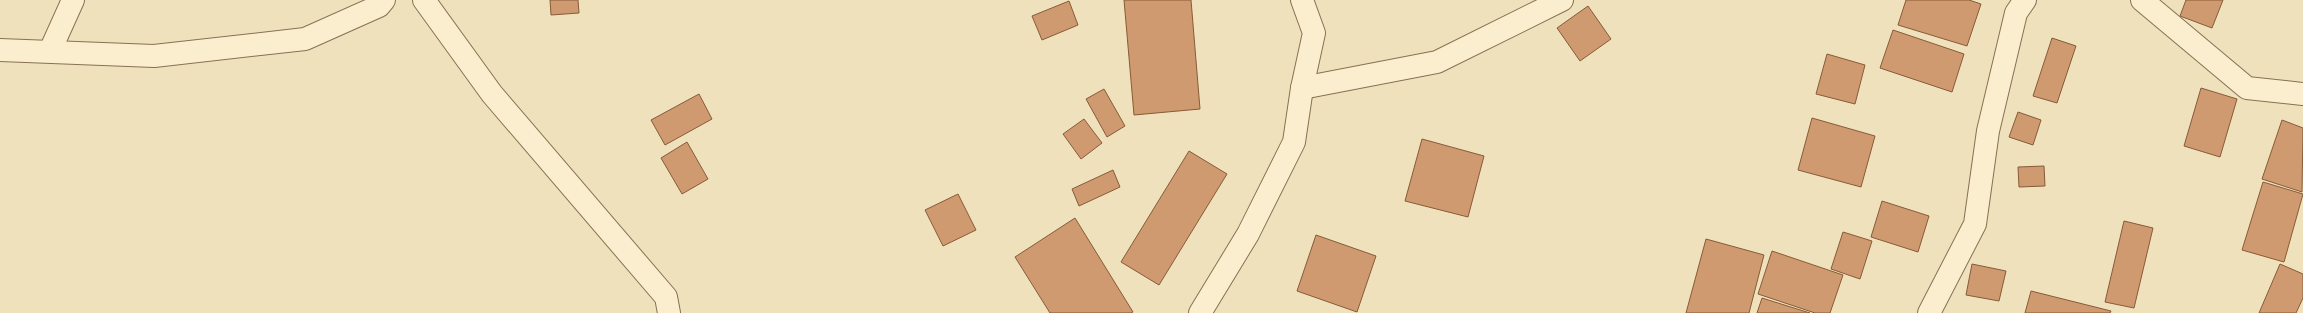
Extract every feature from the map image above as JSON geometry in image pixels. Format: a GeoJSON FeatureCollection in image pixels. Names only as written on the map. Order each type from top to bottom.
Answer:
{"type":"FeatureCollection","features":[{"type":"Feature","properties":{"kind":"street"},"geometry":{"type":"LineString","coordinates":[[50,50],[73,0]]}},
{"type":"Feature","properties":{"kind":"street"},"geometry":{"type":"LineString","coordinates":[[0,50],[50,50],[154,56],[305,39],[379,6],[384,0]]}},
{"type":"Feature","properties":{"kind":"street"},"geometry":{"type":"LineString","coordinates":[[424,0],[492,94],[666,297],[669,313]]}},
{"type":"Feature","properties":{"kind":"street"},"geometry":{"type":"LineString","coordinates":[[1200,313],[1248,234],[1294,142],[1302,88],[1314,33],[1302,0]]}},
{"type":"Feature","properties":{"kind":"street"},"geometry":{"type":"LineString","coordinates":[[1302,88],[1437,62],[1562,0]]}},
{"type":"Feature","properties":{"kind":"street"},"geometry":{"type":"LineString","coordinates":[[1930,313],[1975,224],[1988,130],[2016,13],[2025,0]]}},
{"type":"Feature","properties":{"kind":"street"},"geometry":{"type":"LineString","coordinates":[[2142,0],[2247,88],[2303,94]]}},
{"type":"Feature","properties":{"kind":"building"},"geometry":{"type":"Polygon","coordinates":[[[550,0],[578,0],[579,13],[551,15],[550,0]]]}},
{"type":"Feature","properties":{"kind":"building"},"geometry":{"type":"Polygon","coordinates":[[[1124,0],[1191,0],[1200,109],[1134,115],[1124,0]]]}},
{"type":"Feature","properties":{"kind":"building"},"geometry":{"type":"Polygon","coordinates":[[[1906,0],[1969,0],[1981,4],[1967,46],[1898,25],[1906,0]]]}},
{"type":"Feature","properties":{"kind":"building"},"geometry":{"type":"Polygon","coordinates":[[[2186,0],[2223,0],[2212,28],[2180,16],[2186,0]]]}},
{"type":"Feature","properties":{"kind":"building"},"geometry":{"type":"Polygon","coordinates":[[[1069,1],[1078,25],[1042,40],[1032,16],[1069,1]]]}},
{"type":"Feature","properties":{"kind":"building"},"geometry":{"type":"Polygon","coordinates":[[[1588,6],[1611,39],[1580,61],[1557,28],[1588,6]]]}},
{"type":"Feature","properties":{"kind":"building"},"geometry":{"type":"Polygon","coordinates":[[[1893,30],[1964,54],[1952,92],[1880,68],[1893,30]]]}},
{"type":"Feature","properties":{"kind":"building"},"geometry":{"type":"Polygon","coordinates":[[[2052,38],[2076,46],[2057,103],[2033,96],[2052,38]]]}},
{"type":"Feature","properties":{"kind":"building"},"geometry":{"type":"Polygon","coordinates":[[[1827,54],[1865,65],[1855,104],[1816,94],[1827,54]]]}},
{"type":"Feature","properties":{"kind":"building"},"geometry":{"type":"Polygon","coordinates":[[[2201,88],[2237,99],[2220,157],[2184,146],[2201,88]]]}},
{"type":"Feature","properties":{"kind":"building"},"geometry":{"type":"Polygon","coordinates":[[[1104,89],[1125,126],[1107,137],[1086,99],[1104,89]]]}},
{"type":"Feature","properties":{"kind":"building"},"geometry":{"type":"Polygon","coordinates":[[[699,94],[712,119],[665,145],[651,120],[699,94]]]}},
{"type":"Feature","properties":{"kind":"building"},"geometry":{"type":"Polygon","coordinates":[[[2018,112],[2041,120],[2033,145],[2009,137],[2018,112]]]}},
{"type":"Feature","properties":{"kind":"building"},"geometry":{"type":"Polygon","coordinates":[[[1812,118],[1875,136],[1861,187],[1798,170],[1812,118]]]}},
{"type":"Feature","properties":{"kind":"building"},"geometry":{"type":"Polygon","coordinates":[[[1084,119],[1102,143],[1081,159],[1063,134],[1084,119]]]}},
{"type":"Feature","properties":{"kind":"building"},"geometry":{"type":"Polygon","coordinates":[[[2282,120],[2303,128],[2302,192],[2262,179],[2282,120]]]}},
{"type":"Feature","properties":{"kind":"building"},"geometry":{"type":"Polygon","coordinates":[[[1422,139],[1484,156],[1468,217],[1405,201],[1422,139]]]}},
{"type":"Feature","properties":{"kind":"building"},"geometry":{"type":"Polygon","coordinates":[[[687,142],[708,179],[682,194],[661,158],[687,142]]]}},
{"type":"Feature","properties":{"kind":"building"},"geometry":{"type":"Polygon","coordinates":[[[1189,151],[1227,174],[1159,285],[1121,262],[1189,151]]]}},
{"type":"Feature","properties":{"kind":"building"},"geometry":{"type":"Polygon","coordinates":[[[2044,166],[2045,186],[2019,187],[2018,167],[2044,166]]]}},
{"type":"Feature","properties":{"kind":"building"},"geometry":{"type":"Polygon","coordinates":[[[1113,170],[1120,187],[1079,206],[1072,189],[1113,170]]]}},
{"type":"Feature","properties":{"kind":"building"},"geometry":{"type":"Polygon","coordinates":[[[2263,182],[2303,194],[2284,262],[2242,250],[2263,182]]]}},
{"type":"Feature","properties":{"kind":"building"},"geometry":{"type":"Polygon","coordinates":[[[958,194],[976,230],[943,246],[925,210],[958,194]]]}},
{"type":"Feature","properties":{"kind":"building"},"geometry":{"type":"Polygon","coordinates":[[[1882,201],[1929,216],[1918,252],[1871,237],[1882,201]]]}},
{"type":"Feature","properties":{"kind":"building"},"geometry":{"type":"Polygon","coordinates":[[[1075,218],[1133,312],[1050,313],[1015,257],[1075,218]]]}},
{"type":"Feature","properties":{"kind":"building"},"geometry":{"type":"Polygon","coordinates":[[[2124,221],[2153,228],[2134,308],[2105,302],[2124,221]]]}},
{"type":"Feature","properties":{"kind":"building"},"geometry":{"type":"Polygon","coordinates":[[[1843,232],[1872,241],[1860,279],[1831,269],[1843,232]]]}},
{"type":"Feature","properties":{"kind":"building"},"geometry":{"type":"Polygon","coordinates":[[[1316,235],[1376,256],[1357,312],[1297,291],[1316,235]]]}},
{"type":"Feature","properties":{"kind":"building"},"geometry":{"type":"Polygon","coordinates":[[[1706,239],[1764,255],[1749,313],[1686,313],[1706,239]]]}},
{"type":"Feature","properties":{"kind":"building"},"geometry":{"type":"Polygon","coordinates":[[[1772,251],[1843,275],[1830,313],[1815,313],[1758,294],[1772,251]]]}},
{"type":"Feature","properties":{"kind":"building"},"geometry":{"type":"Polygon","coordinates":[[[1972,264],[2006,271],[1999,301],[1966,295],[1972,264]]]}},
{"type":"Feature","properties":{"kind":"building"},"geometry":{"type":"Polygon","coordinates":[[[2280,264],[2303,274],[2303,298],[2296,313],[2259,313],[2280,264]]]}},
{"type":"Feature","properties":{"kind":"building"},"geometry":{"type":"Polygon","coordinates":[[[2031,291],[2111,311],[2110,313],[2025,313],[2031,291]]]}},
{"type":"Feature","properties":{"kind":"building"},"geometry":{"type":"Polygon","coordinates":[[[1762,298],[1810,313],[1757,313],[1762,298]]]}}]}
